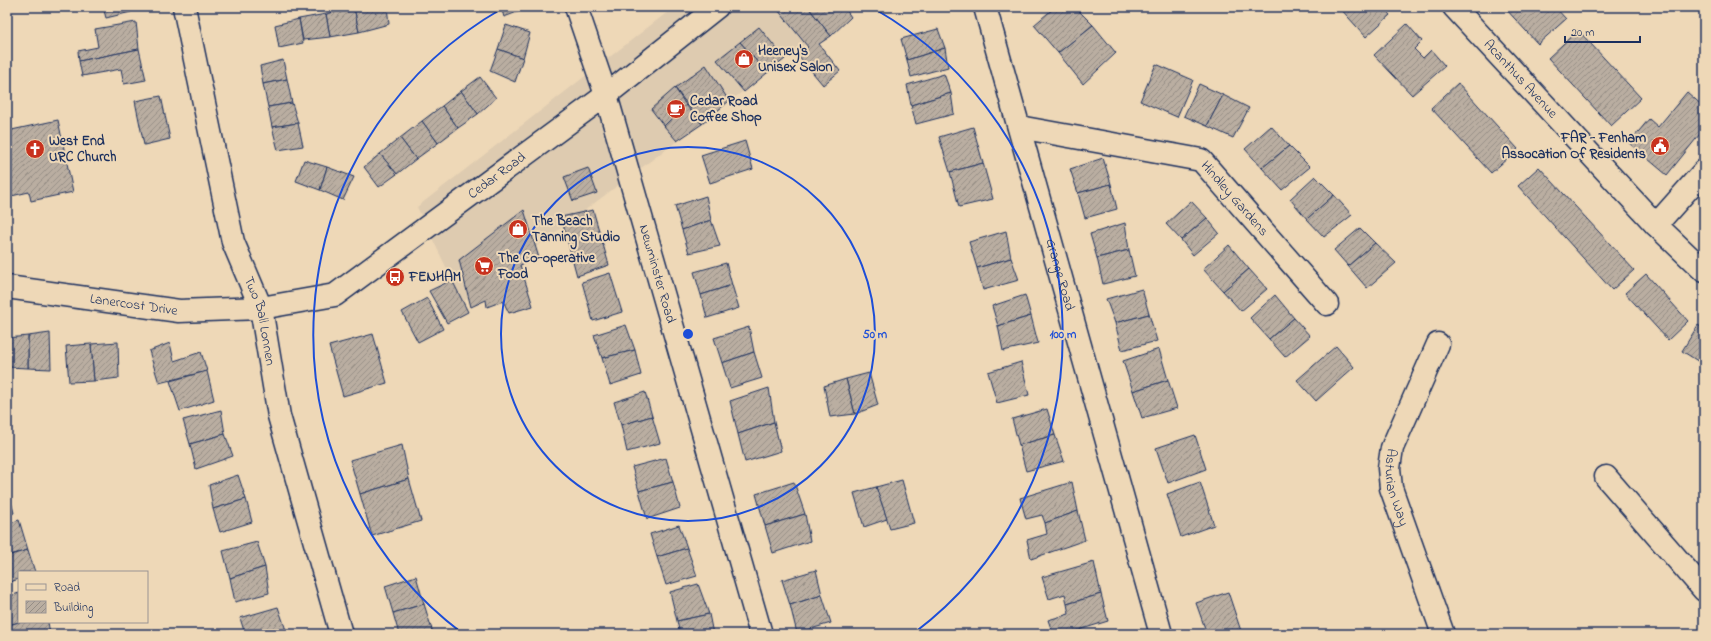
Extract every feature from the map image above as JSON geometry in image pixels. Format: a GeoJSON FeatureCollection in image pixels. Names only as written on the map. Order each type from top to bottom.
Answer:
{"type":"FeatureCollection","features":[{"type":"Feature","properties":{"kind":"street","name":"Two Ball Lonnen"},"geometry":{"type":"LineString","coordinates":[[184,7],[233,242],[261,308],[279,416],[341,634]]}},
{"type":"Feature","properties":{"kind":"street","name":"Newminster Road"},"geometry":{"type":"LineString","coordinates":[[576,7],[606,95],[761,634]]}},
{"type":"Feature","properties":{"kind":"street","name":"Cedar Road"},"geometry":{"type":"LineString","coordinates":[[261,308],[335,295],[606,95],[717,7]]}},
{"type":"Feature","properties":{"kind":"street","name":"Grange Road"},"geometry":{"type":"LineString","coordinates":[[985,7],[1160,634]]}},
{"type":"Feature","properties":{"kind":"street","name":"Acanthus Avenue"},"geometry":{"type":"LineString","coordinates":[[1454,7],[1656,225],[1704,271]]}},
{"type":"Feature","properties":{"kind":"street","name":"Hindley Gardens"},"geometry":{"type":"LineString","coordinates":[[1019,127],[1201,160],[1327,304]]}},
{"type":"Feature","properties":{"kind":"street"},"geometry":{"type":"LineString","coordinates":[[1656,225],[1704,171]]}},
{"type":"Feature","properties":{"kind":"street","name":"Lanercost Drive"},"geometry":{"type":"LineString","coordinates":[[7,287],[179,311],[261,308]]}},
{"type":"Feature","properties":{"kind":"street","name":"Asturian Way"},"geometry":{"type":"LineString","coordinates":[[1438,344],[1392,448],[1389,468],[1391,488],[1442,634]]}},
{"type":"Feature","properties":{"kind":"street"},"geometry":{"type":"LineString","coordinates":[[1606,477],[1704,590]]}},
{"type":"Feature","properties":{"kind":"shaded area"},"geometry":{"type":"Polygon","coordinates":[[[674,7],[855,7],[463,302],[417,207],[674,7]]]}},
{"type":"Feature","properties":{"kind":"building"},"geometry":{"type":"Polygon","coordinates":[[[103,7],[130,7],[131,12],[106,18],[103,7]]]}},
{"type":"Feature","properties":{"kind":"building"},"geometry":{"type":"Polygon","coordinates":[[[354,7],[359,32],[330,37],[326,14],[354,7]]]}},
{"type":"Feature","properties":{"kind":"building"},"geometry":{"type":"Polygon","coordinates":[[[354,7],[387,7],[389,24],[359,32],[354,7]]]}},
{"type":"Feature","properties":{"kind":"building"},"geometry":{"type":"Polygon","coordinates":[[[501,7],[527,7],[528,8],[504,17],[501,7]]]}},
{"type":"Feature","properties":{"kind":"building"},"geometry":{"type":"Polygon","coordinates":[[[782,7],[808,7],[831,36],[819,44],[840,71],[823,85],[798,55],[808,47],[778,10],[782,7]]]}},
{"type":"Feature","properties":{"kind":"building"},"geometry":{"type":"Polygon","coordinates":[[[808,7],[844,7],[851,17],[831,36],[808,7]]]}},
{"type":"Feature","properties":{"kind":"building"},"geometry":{"type":"Polygon","coordinates":[[[1055,7],[1075,7],[1093,25],[1058,53],[1034,25],[1055,7]]]}},
{"type":"Feature","properties":{"kind":"building"},"geometry":{"type":"Polygon","coordinates":[[[1339,7],[1383,7],[1390,15],[1366,37],[1339,7]]]}},
{"type":"Feature","properties":{"kind":"building"},"geometry":{"type":"Polygon","coordinates":[[[1504,7],[1555,7],[1566,19],[1538,44],[1504,7]]]}},
{"type":"Feature","properties":{"kind":"building"},"geometry":{"type":"Polygon","coordinates":[[[326,14],[330,37],[303,40],[299,19],[326,14]]]}},
{"type":"Feature","properties":{"kind":"building"},"geometry":{"type":"Polygon","coordinates":[[[299,19],[303,43],[279,48],[275,25],[299,19]]]}},
{"type":"Feature","properties":{"kind":"building"},"geometry":{"type":"Polygon","coordinates":[[[136,22],[139,49],[79,61],[78,51],[98,47],[95,29],[136,22]]]}},
{"type":"Feature","properties":{"kind":"building"},"geometry":{"type":"Polygon","coordinates":[[[1407,24],[1422,41],[1414,49],[1423,58],[1431,50],[1445,66],[1412,95],[1374,55],[1407,24]]]}},
{"type":"Feature","properties":{"kind":"building"},"geometry":{"type":"Polygon","coordinates":[[[506,25],[530,33],[523,58],[498,49],[506,25]]]}},
{"type":"Feature","properties":{"kind":"building"},"geometry":{"type":"Polygon","coordinates":[[[1093,25],[1116,53],[1083,84],[1058,53],[1093,25]]]}},
{"type":"Feature","properties":{"kind":"building"},"geometry":{"type":"Polygon","coordinates":[[[759,27],[785,59],[767,73],[740,42],[759,27]]]}},
{"type":"Feature","properties":{"kind":"building"},"geometry":{"type":"Polygon","coordinates":[[[938,29],[945,48],[907,60],[901,39],[938,29]]]}},
{"type":"Feature","properties":{"kind":"building"},"geometry":{"type":"Polygon","coordinates":[[[1578,30],[1641,98],[1611,126],[1548,58],[1578,30]]]}},
{"type":"Feature","properties":{"kind":"building"},"geometry":{"type":"Polygon","coordinates":[[[740,42],[767,73],[744,92],[717,60],[740,42]]]}},
{"type":"Feature","properties":{"kind":"building"},"geometry":{"type":"Polygon","coordinates":[[[945,48],[948,67],[911,77],[907,60],[945,48]]]}},
{"type":"Feature","properties":{"kind":"building"},"geometry":{"type":"Polygon","coordinates":[[[139,49],[146,80],[124,84],[121,69],[82,76],[79,61],[139,49]]]}},
{"type":"Feature","properties":{"kind":"building"},"geometry":{"type":"Polygon","coordinates":[[[498,49],[523,58],[515,82],[490,71],[498,49]]]}},
{"type":"Feature","properties":{"kind":"building"},"geometry":{"type":"Polygon","coordinates":[[[283,60],[287,79],[263,84],[260,66],[283,60]]]}},
{"type":"Feature","properties":{"kind":"building"},"geometry":{"type":"Polygon","coordinates":[[[1156,64],[1193,80],[1177,117],[1140,101],[1156,64]]]}},
{"type":"Feature","properties":{"kind":"building"},"geometry":{"type":"Polygon","coordinates":[[[706,65],[729,101],[702,124],[675,88],[706,65]]]}},
{"type":"Feature","properties":{"kind":"building"},"geometry":{"type":"Polygon","coordinates":[[[944,74],[951,93],[911,105],[907,85],[944,74]]]}},
{"type":"Feature","properties":{"kind":"building"},"geometry":{"type":"Polygon","coordinates":[[[480,77],[496,98],[478,114],[461,91],[480,77]]]}},
{"type":"Feature","properties":{"kind":"building"},"geometry":{"type":"Polygon","coordinates":[[[287,79],[292,103],[268,107],[263,84],[287,79]]]}},
{"type":"Feature","properties":{"kind":"building"},"geometry":{"type":"Polygon","coordinates":[[[1458,83],[1518,149],[1491,173],[1431,108],[1458,83]]]}},
{"type":"Feature","properties":{"kind":"building"},"geometry":{"type":"Polygon","coordinates":[[[1199,84],[1223,95],[1207,126],[1184,116],[1199,84]]]}},
{"type":"Feature","properties":{"kind":"building"},"geometry":{"type":"Polygon","coordinates":[[[675,88],[686,105],[664,126],[651,109],[675,88]]]}},
{"type":"Feature","properties":{"kind":"building"},"geometry":{"type":"Polygon","coordinates":[[[461,91],[478,114],[458,128],[442,106],[461,91]]]}},
{"type":"Feature","properties":{"kind":"building"},"geometry":{"type":"Polygon","coordinates":[[[1687,92],[1704,107],[1704,129],[1667,175],[1629,143],[1649,119],[1658,127],[1687,92]]]}},
{"type":"Feature","properties":{"kind":"building"},"geometry":{"type":"Polygon","coordinates":[[[951,93],[954,114],[916,124],[911,105],[951,93]]]}},
{"type":"Feature","properties":{"kind":"building"},"geometry":{"type":"Polygon","coordinates":[[[1223,95],[1249,108],[1233,138],[1207,126],[1223,95]]]}},
{"type":"Feature","properties":{"kind":"building"},"geometry":{"type":"Polygon","coordinates":[[[161,96],[170,139],[144,145],[135,101],[161,96]]]}},
{"type":"Feature","properties":{"kind":"building"},"geometry":{"type":"Polygon","coordinates":[[[292,103],[298,123],[272,127],[268,107],[292,103]]]}},
{"type":"Feature","properties":{"kind":"building"},"geometry":{"type":"Polygon","coordinates":[[[686,105],[702,124],[677,141],[664,126],[686,105]]]}},
{"type":"Feature","properties":{"kind":"building"},"geometry":{"type":"Polygon","coordinates":[[[442,106],[458,128],[438,143],[422,121],[442,106]]]}},
{"type":"Feature","properties":{"kind":"building","name":"West End URC Church"},"geometry":{"type":"Polygon","coordinates":[[[58,120],[73,192],[31,201],[29,192],[7,197],[7,131],[58,120]]]}},
{"type":"Feature","properties":{"kind":"building"},"geometry":{"type":"Polygon","coordinates":[[[422,121],[438,143],[416,159],[400,138],[422,121]]]}},
{"type":"Feature","properties":{"kind":"building"},"geometry":{"type":"Polygon","coordinates":[[[298,123],[303,146],[278,150],[272,127],[298,123]]]}},
{"type":"Feature","properties":{"kind":"building"},"geometry":{"type":"Polygon","coordinates":[[[1271,126],[1289,146],[1262,168],[1245,149],[1271,126]]]}},
{"type":"Feature","properties":{"kind":"building"},"geometry":{"type":"Polygon","coordinates":[[[973,127],[983,163],[950,172],[939,137],[973,127]]]}},
{"type":"Feature","properties":{"kind":"building"},"geometry":{"type":"Polygon","coordinates":[[[400,138],[416,159],[397,174],[380,154],[400,138]]]}},
{"type":"Feature","properties":{"kind":"building"},"geometry":{"type":"Polygon","coordinates":[[[745,141],[753,169],[710,183],[701,155],[745,141]]]}},
{"type":"Feature","properties":{"kind":"building"},"geometry":{"type":"Polygon","coordinates":[[[1289,146],[1310,167],[1282,190],[1262,168],[1289,146]]]}},
{"type":"Feature","properties":{"kind":"building"},"geometry":{"type":"Polygon","coordinates":[[[380,154],[397,174],[379,187],[364,167],[380,154]]]}},
{"type":"Feature","properties":{"kind":"building"},"geometry":{"type":"Polygon","coordinates":[[[1103,158],[1111,184],[1078,193],[1070,169],[1103,158]]]}},
{"type":"Feature","properties":{"kind":"building"},"geometry":{"type":"Polygon","coordinates":[[[304,160],[327,167],[320,190],[296,181],[304,160]]]}},
{"type":"Feature","properties":{"kind":"building"},"geometry":{"type":"Polygon","coordinates":[[[983,163],[993,199],[959,207],[950,172],[983,163]]]}},
{"type":"Feature","properties":{"kind":"building"},"geometry":{"type":"Polygon","coordinates":[[[327,167],[354,177],[343,200],[320,190],[327,167]]]}},
{"type":"Feature","properties":{"kind":"building"},"geometry":{"type":"Polygon","coordinates":[[[1539,167],[1634,270],[1612,290],[1518,186],[1539,167]]]}},
{"type":"Feature","properties":{"kind":"building"},"geometry":{"type":"Polygon","coordinates":[[[588,168],[597,193],[573,201],[564,177],[588,168]]]}},
{"type":"Feature","properties":{"kind":"building"},"geometry":{"type":"Polygon","coordinates":[[[1315,176],[1334,195],[1307,219],[1290,199],[1315,176]]]}},
{"type":"Feature","properties":{"kind":"building"},"geometry":{"type":"Polygon","coordinates":[[[1111,184],[1117,209],[1085,218],[1078,193],[1111,184]]]}},
{"type":"Feature","properties":{"kind":"building"},"geometry":{"type":"Polygon","coordinates":[[[1334,195],[1352,215],[1324,237],[1307,219],[1334,195]]]}},
{"type":"Feature","properties":{"kind":"building"},"geometry":{"type":"Polygon","coordinates":[[[706,196],[711,220],[682,230],[675,206],[706,196]]]}},
{"type":"Feature","properties":{"kind":"building"},"geometry":{"type":"Polygon","coordinates":[[[1191,201],[1207,218],[1181,240],[1166,224],[1191,201]]]}},
{"type":"Feature","properties":{"kind":"building"},"geometry":{"type":"Polygon","coordinates":[[[524,210],[539,258],[520,265],[533,306],[509,313],[503,301],[487,307],[486,300],[471,307],[459,260],[524,210]]]}},
{"type":"Feature","properties":{"kind":"building"},"geometry":{"type":"Polygon","coordinates":[[[593,210],[609,265],[577,276],[561,217],[593,210]]]}},
{"type":"Feature","properties":{"kind":"building"},"geometry":{"type":"Polygon","coordinates":[[[1207,218],[1219,233],[1193,255],[1181,240],[1207,218]]]}},
{"type":"Feature","properties":{"kind":"building"},"geometry":{"type":"Polygon","coordinates":[[[711,220],[720,246],[689,253],[682,230],[711,220]]]}},
{"type":"Feature","properties":{"kind":"building"},"geometry":{"type":"Polygon","coordinates":[[[1125,223],[1129,250],[1097,258],[1090,234],[1125,223]]]}},
{"type":"Feature","properties":{"kind":"building"},"geometry":{"type":"Polygon","coordinates":[[[1360,228],[1375,243],[1348,266],[1334,250],[1360,228]]]}},
{"type":"Feature","properties":{"kind":"building"},"geometry":{"type":"Polygon","coordinates":[[[1006,231],[1011,258],[977,268],[969,242],[1006,231]]]}},
{"type":"Feature","properties":{"kind":"building"},"geometry":{"type":"Polygon","coordinates":[[[1375,243],[1396,263],[1367,288],[1348,266],[1375,243]]]}},
{"type":"Feature","properties":{"kind":"building"},"geometry":{"type":"Polygon","coordinates":[[[1229,245],[1249,269],[1223,291],[1203,269],[1229,245]]]}},
{"type":"Feature","properties":{"kind":"building"},"geometry":{"type":"Polygon","coordinates":[[[1129,250],[1135,276],[1103,284],[1097,258],[1129,250]]]}},
{"type":"Feature","properties":{"kind":"building"},"geometry":{"type":"Polygon","coordinates":[[[1011,258],[1019,280],[983,290],[977,268],[1011,258]]]}},
{"type":"Feature","properties":{"kind":"building"},"geometry":{"type":"Polygon","coordinates":[[[726,263],[732,285],[701,295],[694,272],[726,263]]]}},
{"type":"Feature","properties":{"kind":"building"},"geometry":{"type":"Polygon","coordinates":[[[1249,269],[1267,289],[1241,311],[1223,291],[1249,269]]]}},
{"type":"Feature","properties":{"kind":"building"},"geometry":{"type":"Polygon","coordinates":[[[610,273],[622,312],[593,321],[582,282],[610,273]]]}},
{"type":"Feature","properties":{"kind":"building"},"geometry":{"type":"Polygon","coordinates":[[[1646,274],[1688,321],[1668,340],[1625,293],[1646,274]]]}},
{"type":"Feature","properties":{"kind":"building"},"geometry":{"type":"Polygon","coordinates":[[[452,280],[468,312],[447,323],[429,291],[452,280]]]}},
{"type":"Feature","properties":{"kind":"building"},"geometry":{"type":"Polygon","coordinates":[[[732,285],[739,308],[707,318],[701,295],[732,285]]]}},
{"type":"Feature","properties":{"kind":"building"},"geometry":{"type":"Polygon","coordinates":[[[1142,289],[1149,314],[1115,323],[1106,299],[1142,289]]]}},
{"type":"Feature","properties":{"kind":"building"},"geometry":{"type":"Polygon","coordinates":[[[1025,295],[1031,316],[998,326],[992,306],[1025,295]]]}},
{"type":"Feature","properties":{"kind":"building"},"geometry":{"type":"Polygon","coordinates":[[[1275,295],[1294,318],[1269,339],[1250,318],[1275,295]]]}},
{"type":"Feature","properties":{"kind":"building"},"geometry":{"type":"Polygon","coordinates":[[[427,298],[443,329],[418,342],[402,312],[427,298]]]}},
{"type":"Feature","properties":{"kind":"building"},"geometry":{"type":"Polygon","coordinates":[[[1149,314],[1157,341],[1122,350],[1115,323],[1149,314]]]}},
{"type":"Feature","properties":{"kind":"building"},"geometry":{"type":"Polygon","coordinates":[[[1031,316],[1038,343],[1003,351],[998,326],[1031,316]]]}},
{"type":"Feature","properties":{"kind":"building"},"geometry":{"type":"Polygon","coordinates":[[[1294,318],[1310,336],[1285,357],[1269,339],[1294,318]]]}},
{"type":"Feature","properties":{"kind":"building"},"geometry":{"type":"Polygon","coordinates":[[[626,325],[635,350],[602,358],[594,335],[626,325]]]}},
{"type":"Feature","properties":{"kind":"building"},"geometry":{"type":"Polygon","coordinates":[[[1698,325],[1704,329],[1704,365],[1682,351],[1698,325]]]}},
{"type":"Feature","properties":{"kind":"building"},"geometry":{"type":"Polygon","coordinates":[[[749,327],[754,352],[722,363],[714,338],[749,327]]]}},
{"type":"Feature","properties":{"kind":"building"},"geometry":{"type":"Polygon","coordinates":[[[50,333],[51,369],[28,368],[28,336],[50,333]]]}},
{"type":"Feature","properties":{"kind":"building"},"geometry":{"type":"Polygon","coordinates":[[[373,334],[387,383],[343,396],[329,346],[373,334]]]}},
{"type":"Feature","properties":{"kind":"building"},"geometry":{"type":"Polygon","coordinates":[[[28,336],[28,368],[7,367],[7,338],[28,336]]]}},
{"type":"Feature","properties":{"kind":"building"},"geometry":{"type":"Polygon","coordinates":[[[118,342],[119,378],[94,381],[91,344],[118,342]]]}},
{"type":"Feature","properties":{"kind":"building"},"geometry":{"type":"Polygon","coordinates":[[[170,343],[174,361],[201,352],[207,371],[159,383],[149,351],[170,343]]]}},
{"type":"Feature","properties":{"kind":"building"},"geometry":{"type":"Polygon","coordinates":[[[91,344],[94,381],[69,382],[66,346],[91,344]]]}},
{"type":"Feature","properties":{"kind":"building"},"geometry":{"type":"Polygon","coordinates":[[[1336,346],[1354,367],[1316,401],[1297,380],[1336,346]]]}},
{"type":"Feature","properties":{"kind":"building"},"geometry":{"type":"Polygon","coordinates":[[[1159,349],[1168,380],[1133,391],[1123,361],[1159,349]]]}},
{"type":"Feature","properties":{"kind":"building"},"geometry":{"type":"Polygon","coordinates":[[[635,350],[641,375],[610,385],[602,358],[635,350]]]}},
{"type":"Feature","properties":{"kind":"building"},"geometry":{"type":"Polygon","coordinates":[[[754,352],[762,378],[730,388],[722,363],[754,352]]]}},
{"type":"Feature","properties":{"kind":"building"},"geometry":{"type":"Polygon","coordinates":[[[1021,362],[1029,395],[997,403],[988,372],[1021,362]]]}},
{"type":"Feature","properties":{"kind":"building"},"geometry":{"type":"Polygon","coordinates":[[[207,371],[214,400],[180,411],[170,381],[207,371]]]}},
{"type":"Feature","properties":{"kind":"building"},"geometry":{"type":"Polygon","coordinates":[[[869,373],[878,405],[855,414],[846,379],[869,373]]]}},
{"type":"Feature","properties":{"kind":"building"},"geometry":{"type":"Polygon","coordinates":[[[846,379],[855,414],[830,417],[824,386],[846,379]]]}},
{"type":"Feature","properties":{"kind":"building"},"geometry":{"type":"Polygon","coordinates":[[[1168,380],[1177,408],[1142,418],[1133,391],[1168,380]]]}},
{"type":"Feature","properties":{"kind":"building"},"geometry":{"type":"Polygon","coordinates":[[[769,388],[774,422],[738,434],[730,401],[769,388]]]}},
{"type":"Feature","properties":{"kind":"building"},"geometry":{"type":"Polygon","coordinates":[[[645,392],[652,416],[621,425],[614,402],[645,392]]]}},
{"type":"Feature","properties":{"kind":"building"},"geometry":{"type":"Polygon","coordinates":[[[1047,409],[1055,435],[1019,445],[1012,419],[1047,409]]]}},
{"type":"Feature","properties":{"kind":"building"},"geometry":{"type":"Polygon","coordinates":[[[221,410],[225,434],[190,444],[183,420],[221,410]]]}},
{"type":"Feature","properties":{"kind":"building"},"geometry":{"type":"Polygon","coordinates":[[[652,416],[660,443],[627,452],[621,425],[652,416]]]}},
{"type":"Feature","properties":{"kind":"building"},"geometry":{"type":"Polygon","coordinates":[[[774,422],[781,451],[745,462],[738,434],[774,422]]]}},
{"type":"Feature","properties":{"kind":"building"},"geometry":{"type":"Polygon","coordinates":[[[225,434],[233,456],[196,469],[190,444],[225,434]]]}},
{"type":"Feature","properties":{"kind":"building"},"geometry":{"type":"Polygon","coordinates":[[[1055,435],[1064,461],[1026,471],[1019,445],[1055,435]]]}},
{"type":"Feature","properties":{"kind":"building"},"geometry":{"type":"Polygon","coordinates":[[[1195,435],[1206,469],[1168,483],[1156,448],[1195,435]]]}},
{"type":"Feature","properties":{"kind":"building"},"geometry":{"type":"Polygon","coordinates":[[[402,445],[409,479],[360,494],[350,460],[402,445]]]}},
{"type":"Feature","properties":{"kind":"building"},"geometry":{"type":"Polygon","coordinates":[[[666,458],[673,482],[639,491],[632,467],[666,458]]]}},
{"type":"Feature","properties":{"kind":"building"},"geometry":{"type":"Polygon","coordinates":[[[238,475],[246,499],[213,509],[209,485],[238,475]]]}},
{"type":"Feature","properties":{"kind":"building"},"geometry":{"type":"Polygon","coordinates":[[[409,479],[421,521],[372,536],[360,494],[409,479]]]}},
{"type":"Feature","properties":{"kind":"building"},"geometry":{"type":"Polygon","coordinates":[[[902,480],[914,523],[890,529],[876,487],[902,480]]]}},
{"type":"Feature","properties":{"kind":"building"},"geometry":{"type":"Polygon","coordinates":[[[673,482],[680,508],[647,519],[639,491],[673,482]]]}},
{"type":"Feature","properties":{"kind":"building"},"geometry":{"type":"Polygon","coordinates":[[[794,482],[805,514],[765,526],[756,494],[794,482]]]}},
{"type":"Feature","properties":{"kind":"building"},"geometry":{"type":"Polygon","coordinates":[[[1072,482],[1078,511],[1045,523],[1042,515],[1026,519],[1020,498],[1072,482]]]}},
{"type":"Feature","properties":{"kind":"building"},"geometry":{"type":"Polygon","coordinates":[[[1200,482],[1214,525],[1181,537],[1167,494],[1200,482]]]}},
{"type":"Feature","properties":{"kind":"building"},"geometry":{"type":"Polygon","coordinates":[[[7,486],[14,513],[7,515],[7,486]]]}},
{"type":"Feature","properties":{"kind":"building"},"geometry":{"type":"Polygon","coordinates":[[[876,487],[887,519],[864,527],[854,493],[876,487]]]}},
{"type":"Feature","properties":{"kind":"building"},"geometry":{"type":"Polygon","coordinates":[[[246,499],[252,522],[220,532],[213,509],[246,499]]]}},
{"type":"Feature","properties":{"kind":"building"},"geometry":{"type":"Polygon","coordinates":[[[1078,511],[1085,540],[1031,559],[1027,540],[1047,534],[1045,523],[1078,511]]]}},
{"type":"Feature","properties":{"kind":"building"},"geometry":{"type":"Polygon","coordinates":[[[805,514],[810,541],[773,553],[765,526],[805,514]]]}},
{"type":"Feature","properties":{"kind":"building"},"geometry":{"type":"Polygon","coordinates":[[[19,520],[28,550],[7,556],[7,524],[19,520]]]}},
{"type":"Feature","properties":{"kind":"building"},"geometry":{"type":"Polygon","coordinates":[[[679,525],[687,548],[657,557],[650,534],[679,525]]]}},
{"type":"Feature","properties":{"kind":"building"},"geometry":{"type":"Polygon","coordinates":[[[257,542],[265,567],[230,578],[223,551],[257,542]]]}},
{"type":"Feature","properties":{"kind":"building"},"geometry":{"type":"Polygon","coordinates":[[[687,548],[697,576],[666,585],[657,557],[687,548]]]}},
{"type":"Feature","properties":{"kind":"building"},"geometry":{"type":"Polygon","coordinates":[[[28,550],[35,571],[18,571],[18,579],[7,583],[7,556],[28,550]]]}},
{"type":"Feature","properties":{"kind":"building"},"geometry":{"type":"Polygon","coordinates":[[[1094,562],[1101,594],[1067,604],[1065,594],[1049,599],[1042,577],[1094,562]]]}},
{"type":"Feature","properties":{"kind":"building"},"geometry":{"type":"Polygon","coordinates":[[[265,567],[269,593],[235,602],[230,578],[265,567]]]}},
{"type":"Feature","properties":{"kind":"building"},"geometry":{"type":"Polygon","coordinates":[[[816,570],[822,595],[790,605],[782,580],[816,570]]]}},
{"type":"Feature","properties":{"kind":"building"},"geometry":{"type":"Polygon","coordinates":[[[416,576],[424,604],[393,613],[385,586],[416,576]]]}},
{"type":"Feature","properties":{"kind":"building"},"geometry":{"type":"Polygon","coordinates":[[[698,584],[709,614],[677,621],[670,592],[698,584]]]}},
{"type":"Feature","properties":{"kind":"building"},"geometry":{"type":"Polygon","coordinates":[[[1228,592],[1242,634],[1207,634],[1196,603],[1228,592]]]}},
{"type":"Feature","properties":{"kind":"building"},"geometry":{"type":"Polygon","coordinates":[[[18,593],[18,622],[9,625],[7,620],[7,597],[18,593]]]}},
{"type":"Feature","properties":{"kind":"building"},"geometry":{"type":"Polygon","coordinates":[[[1101,594],[1108,621],[1066,634],[1053,634],[1048,620],[1069,614],[1067,604],[1101,594]]]}},
{"type":"Feature","properties":{"kind":"building"},"geometry":{"type":"Polygon","coordinates":[[[822,595],[831,623],[797,633],[790,605],[822,595]]]}},
{"type":"Feature","properties":{"kind":"building"},"geometry":{"type":"Polygon","coordinates":[[[424,604],[433,633],[399,634],[393,613],[424,604]]]}},
{"type":"Feature","properties":{"kind":"building"},"geometry":{"type":"Polygon","coordinates":[[[278,607],[287,633],[245,634],[240,618],[278,607]]]}},
{"type":"Feature","properties":{"kind":"building"},"geometry":{"type":"Polygon","coordinates":[[[709,614],[713,634],[680,634],[677,621],[709,614]]]}},
{"type":"Feature","properties":{"kind":"building"},"geometry":{"type":"Polygon","coordinates":[[[18,622],[48,623],[50,634],[11,634],[9,625],[18,622]]]}},
{"type":"Feature","properties":{"kind":"place","name":"Heeney's Unisex Salon"},"geometry":{"type":"Point","coordinates":[744,59]}},
{"type":"Feature","properties":{"kind":"place","name":"Cedar Road Coffee Shop"},"geometry":{"type":"Point","coordinates":[676,109]}},
{"type":"Feature","properties":{"kind":"place","name":"FAR - Fenham Assocation Of Residents"},"geometry":{"type":"Point","coordinates":[1660,146]}},
{"type":"Feature","properties":{"kind":"place","name":"West End URC Church"},"geometry":{"type":"Point","coordinates":[35,149]}},
{"type":"Feature","properties":{"kind":"place","name":"The Beach Tanning Studio"},"geometry":{"type":"Point","coordinates":[518,229]}},
{"type":"Feature","properties":{"kind":"place","name":"The Co-operative Food"},"geometry":{"type":"Point","coordinates":[484,266]}},
{"type":"Feature","properties":{"kind":"place","name":"FENHAM"},"geometry":{"type":"Point","coordinates":[395,277]}}]}
